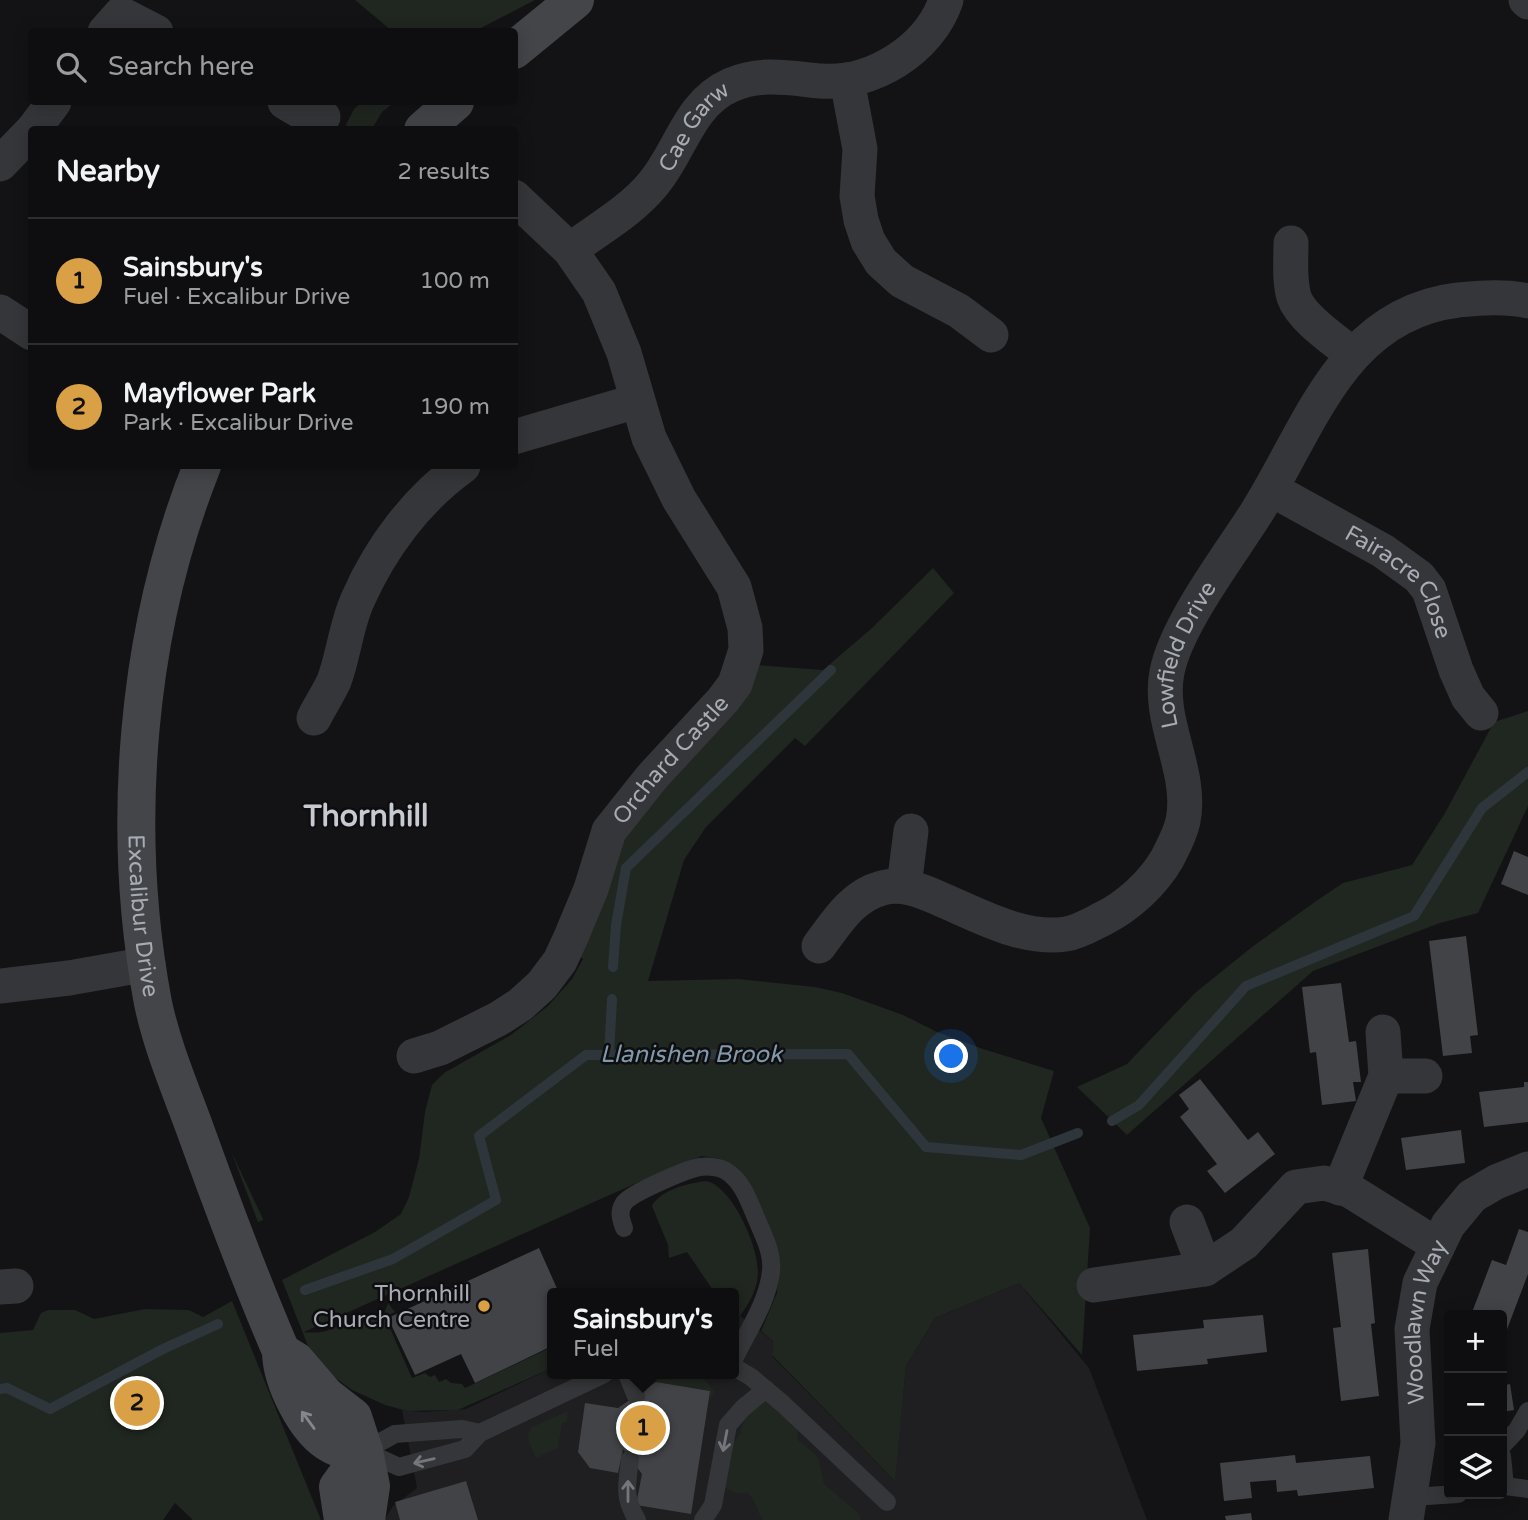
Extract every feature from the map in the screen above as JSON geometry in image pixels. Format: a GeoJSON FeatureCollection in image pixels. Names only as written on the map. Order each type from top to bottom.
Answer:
{"type":"FeatureCollection","features":[{"type":"Feature","properties":{"kind":"street"},"geometry":{"type":"LineString","coordinates":[[518,47],[575,0]]}},
{"type":"Feature","properties":{"kind":"street","name":"Cae Garw"},"geometry":{"type":"LineString","coordinates":[[570,250],[618,216],[653,184],[668,164],[687,126],[713,95],[731,85],[761,77],[791,76],[822,81],[847,80],[869,74],[910,51],[928,32],[943,10],[946,0]]}},
{"type":"Feature","properties":{"kind":"street"},"geometry":{"type":"LineString","coordinates":[[109,28],[121,14],[148,28]]}},
{"type":"Feature","properties":{"kind":"street"},"geometry":{"type":"LineString","coordinates":[[847,80],[860,149],[858,196],[861,220],[868,241],[881,262],[902,281],[959,311],[990,335]]}},
{"type":"Feature","properties":{"kind":"street"},"geometry":{"type":"LineString","coordinates":[[35,126],[52,105]]}},
{"type":"Feature","properties":{"kind":"street"},"geometry":{"type":"LineString","coordinates":[[290,105],[305,114],[323,117]]}},
{"type":"Feature","properties":{"kind":"street"},"geometry":{"type":"LineString","coordinates":[[0,164],[28,134]]}},
{"type":"Feature","properties":{"kind":"street","name":"Orchard Castle"},"geometry":{"type":"LineString","coordinates":[[414,1056],[440,1048],[489,1024],[520,1004],[542,985],[560,961],[575,929],[609,831],[652,777],[723,701],[735,684],[746,650],[745,628],[734,587],[679,499],[649,438],[611,319],[599,292],[570,250],[518,201]]}},
{"type":"Feature","properties":{"kind":"street"},"geometry":{"type":"LineString","coordinates":[[1291,243],[1291,284],[1295,300],[1310,319],[1353,355]]}},
{"type":"Feature","properties":{"kind":"street","name":"Lowfield Drive"},"geometry":{"type":"LineString","coordinates":[[819,946],[852,903],[885,887],[904,886],[918,890],[991,920],[1043,934],[1067,934],[1091,925],[1115,913],[1143,889],[1164,863],[1183,821],[1182,773],[1165,695],[1167,672],[1175,647],[1196,607],[1272,489],[1314,407],[1353,355],[1377,332],[1417,309],[1436,303],[1493,297],[1528,301]]}},
{"type":"Feature","properties":{"kind":"street"},"geometry":{"type":"LineString","coordinates":[[0,312],[28,330]]}},
{"type":"Feature","properties":{"kind":"street"},"geometry":{"type":"LineString","coordinates":[[518,436],[637,401]]}},
{"type":"Feature","properties":{"kind":"street","name":"Excalibur Drive"},"geometry":{"type":"LineString","coordinates":[[201,469],[182,519],[166,580],[152,644],[139,741],[137,824],[140,890],[154,1004],[163,1040],[217,1188],[281,1352],[296,1362],[326,1396],[353,1417],[371,1486],[366,1520]]}},
{"type":"Feature","properties":{"kind":"street"},"geometry":{"type":"LineString","coordinates":[[314,719],[334,680],[358,599],[391,540],[440,482],[459,469]]}},
{"type":"Feature","properties":{"kind":"street","name":"Fairacre Close"},"geometry":{"type":"LineString","coordinates":[[1272,489],[1383,551],[1419,577],[1429,590],[1455,670],[1468,697],[1481,713]]}},
{"type":"Feature","properties":{"kind":"street"},"geometry":{"type":"LineString","coordinates":[[904,886],[911,831]]}},
{"type":"Feature","properties":{"kind":"street"},"geometry":{"type":"LineString","coordinates":[[0,986],[69,978],[148,964]]}},
{"type":"Feature","properties":{"kind":"street"},"geometry":{"type":"LineString","coordinates":[[1340,1188],[1386,1076],[1383,1032]]}},
{"type":"Feature","properties":{"kind":"street"},"geometry":{"type":"LineString","coordinates":[[1386,1076],[1424,1076]]}},
{"type":"Feature","properties":{"kind":"street","name":"Woodlawn Way"},"geometry":{"type":"LineString","coordinates":[[1408,1509],[1418,1443],[1412,1329],[1420,1283],[1448,1225],[1472,1196],[1496,1182],[1528,1169]]}},
{"type":"Feature","properties":{"kind":"street"},"geometry":{"type":"LineString","coordinates":[[1094,1285],[1205,1269],[1244,1243],[1296,1187],[1324,1184],[1349,1190],[1437,1245]]}},
{"type":"Feature","properties":{"kind":"street"},"geometry":{"type":"LineString","coordinates":[[1187,1222],[1205,1269]]}},
{"type":"Feature","properties":{"kind":"street"},"geometry":{"type":"LineString","coordinates":[[343,1520],[338,1487],[364,1451]]}},
{"type":"Feature","properties":{"kind":"lane"},"geometry":{"type":"LineString","coordinates":[[624,1228],[620,1215],[624,1203],[636,1193],[681,1174],[700,1167],[716,1167],[727,1171],[740,1184],[771,1254],[771,1271],[768,1288],[739,1349]]}},
{"type":"Feature","properties":{"kind":"lane"},"geometry":{"type":"LineString","coordinates":[[739,1370],[766,1389],[887,1502]]}},
{"type":"Feature","properties":{"kind":"lane"},"geometry":{"type":"LineString","coordinates":[[364,1451],[399,1466],[465,1449],[480,1433],[593,1379]]}},
{"type":"Feature","properties":{"kind":"lane"},"geometry":{"type":"LineString","coordinates":[[628,1379],[636,1396]]}},
{"type":"Feature","properties":{"kind":"lane"},"geometry":{"type":"LineString","coordinates":[[703,1520],[713,1505],[728,1425],[766,1389]]}},
{"type":"Feature","properties":{"kind":"lane"},"geometry":{"type":"LineString","coordinates":[[1507,1441],[1528,1411]]}},
{"type":"Feature","properties":{"kind":"lane"},"geometry":{"type":"LineString","coordinates":[[364,1451],[396,1434],[461,1429],[480,1433]]}},
{"type":"Feature","properties":{"kind":"lane"},"geometry":{"type":"LineString","coordinates":[[630,1459],[626,1495],[628,1505],[638,1520]]}},
{"type":"Feature","properties":{"kind":"lane"},"geometry":{"type":"LineString","coordinates":[[1507,1486],[1528,1489]]}},
{"type":"Feature","properties":{"kind":"lane"},"geometry":{"type":"LineString","coordinates":[[1408,1509],[1444,1498]]}},
{"type":"Feature","properties":{"kind":"shaded area"},"geometry":{"type":"Polygon","coordinates":[[[355,0],[535,0],[481,28],[388,28],[355,0]]]}},
{"type":"Feature","properties":{"kind":"shaded area"},"geometry":{"type":"Polygon","coordinates":[[[359,105],[391,105],[382,112],[374,126],[346,126],[359,105]]]}},
{"type":"Feature","properties":{"kind":"shaded area"},"geometry":{"type":"Polygon","coordinates":[[[933,568],[954,593],[805,746],[795,738],[706,827],[684,860],[648,981],[738,979],[815,987],[842,993],[983,1049],[1054,1071],[1041,1118],[1090,1228],[1082,1355],[1019,1283],[935,1318],[906,1366],[895,1481],[772,1355],[773,1341],[761,1331],[777,1293],[778,1272],[746,1179],[737,1168],[720,1159],[702,1156],[304,1332],[323,1332],[346,1324],[357,1327],[370,1317],[383,1317],[388,1303],[395,1312],[385,1317],[412,1378],[425,1373],[430,1377],[435,1375],[439,1382],[446,1379],[451,1383],[462,1384],[465,1388],[547,1349],[547,1370],[458,1410],[407,1411],[385,1405],[352,1390],[327,1372],[308,1346],[282,1280],[375,1232],[401,1214],[409,1197],[419,1159],[425,1112],[432,1085],[444,1073],[511,1035],[548,1006],[572,979],[583,959],[578,955],[625,836],[756,665],[823,670],[872,628],[933,568]]]}},
{"type":"Feature","properties":{"kind":"shaded area"},"geometry":{"type":"Polygon","coordinates":[[[1528,711],[1528,806],[1478,913],[1440,923],[1313,971],[1127,1135],[1077,1087],[1127,1064],[1195,993],[1252,947],[1343,883],[1412,865],[1445,813],[1494,722],[1528,711]]]}},
{"type":"Feature","properties":{"kind":"shaded area"},"geometry":{"type":"Polygon","coordinates":[[[231,1151],[263,1219],[263,1220],[258,1222],[231,1151]]]}},
{"type":"Feature","properties":{"kind":"shaded area"},"geometry":{"type":"Polygon","coordinates":[[[706,1181],[716,1185],[742,1218],[754,1247],[758,1277],[750,1300],[740,1316],[739,1288],[712,1288],[687,1252],[669,1258],[668,1245],[652,1206],[661,1196],[684,1186],[706,1181]]]}},
{"type":"Feature","properties":{"kind":"shaded area"},"geometry":{"type":"Polygon","coordinates":[[[1019,1283],[1089,1368],[1147,1520],[384,1520],[393,1506],[417,1488],[402,1410],[423,1412],[466,1409],[547,1370],[547,1379],[739,1379],[739,1315],[773,1341],[772,1356],[894,1480],[906,1366],[935,1318],[1019,1283]]]}},
{"type":"Feature","properties":{"kind":"shaded area"},"geometry":{"type":"Polygon","coordinates":[[[232,1301],[321,1520],[193,1520],[175,1503],[163,1520],[0,1520],[0,1333],[33,1330],[41,1313],[48,1310],[75,1310],[94,1319],[145,1309],[189,1310],[203,1317],[232,1301]]]}},
{"type":"Feature","properties":{"kind":"shaded area"},"geometry":{"type":"Polygon","coordinates":[[[658,1379],[704,1379],[714,1392],[709,1402],[710,1391],[656,1382],[658,1379]]]}},
{"type":"Feature","properties":{"kind":"shaded area"},"geometry":{"type":"Polygon","coordinates":[[[770,1397],[797,1428],[798,1440],[819,1460],[824,1484],[858,1513],[861,1520],[763,1520],[753,1499],[747,1493],[735,1493],[726,1488],[724,1458],[741,1433],[747,1417],[770,1397]]]}},
{"type":"Feature","properties":{"kind":"shaded area"},"geometry":{"type":"Polygon","coordinates":[[[568,1411],[567,1422],[562,1423],[558,1448],[536,1458],[529,1442],[529,1430],[568,1411]]]}},
{"type":"Feature","properties":{"kind":"building"},"geometry":{"type":"Polygon","coordinates":[[[1514,851],[1528,857],[1528,895],[1501,884],[1514,851]]]}},
{"type":"Feature","properties":{"kind":"building"},"geometry":{"type":"Polygon","coordinates":[[[1466,936],[1478,1035],[1470,1036],[1472,1053],[1443,1056],[1429,941],[1466,936]]]}},
{"type":"Feature","properties":{"kind":"building"},"geometry":{"type":"Polygon","coordinates":[[[1341,983],[1349,1042],[1356,1041],[1361,1082],[1353,1082],[1356,1101],[1322,1105],[1316,1052],[1310,1053],[1302,987],[1341,983]]]}},
{"type":"Feature","properties":{"kind":"building"},"geometry":{"type":"Polygon","coordinates":[[[1200,1079],[1248,1140],[1258,1132],[1275,1154],[1225,1193],[1207,1171],[1217,1164],[1180,1117],[1189,1109],[1179,1095],[1200,1079]]]}},
{"type":"Feature","properties":{"kind":"building"},"geometry":{"type":"Polygon","coordinates":[[[1524,1082],[1528,1082],[1528,1122],[1484,1127],[1479,1092],[1524,1087],[1524,1082]]]}},
{"type":"Feature","properties":{"kind":"building"},"geometry":{"type":"Polygon","coordinates":[[[1461,1130],[1465,1163],[1406,1170],[1401,1138],[1461,1130]]]}},
{"type":"Feature","properties":{"kind":"building"},"geometry":{"type":"Polygon","coordinates":[[[1519,1229],[1528,1232],[1528,1274],[1507,1329],[1507,1310],[1473,1310],[1492,1260],[1506,1265],[1519,1229]]]}},
{"type":"Feature","properties":{"kind":"building","name":"Thornhill Church Centre"},"geometry":{"type":"Polygon","coordinates":[[[539,1248],[557,1288],[547,1288],[547,1348],[475,1383],[461,1354],[415,1375],[388,1318],[539,1248]]]}},
{"type":"Feature","properties":{"kind":"building"},"geometry":{"type":"Polygon","coordinates":[[[1368,1249],[1375,1323],[1371,1324],[1379,1396],[1341,1401],[1333,1328],[1341,1327],[1332,1253],[1368,1249]]]}},
{"type":"Feature","properties":{"kind":"building"},"geometry":{"type":"Polygon","coordinates":[[[1263,1315],[1267,1352],[1207,1359],[1208,1364],[1137,1371],[1133,1335],[1204,1328],[1203,1320],[1263,1315]]]}},
{"type":"Feature","properties":{"kind":"building"},"geometry":{"type":"Polygon","coordinates":[[[656,1382],[710,1391],[691,1514],[636,1505],[642,1474],[623,1449],[618,1473],[590,1468],[578,1452],[585,1403],[618,1408],[656,1382]]]}},
{"type":"Feature","properties":{"kind":"building"},"geometry":{"type":"Polygon","coordinates":[[[1510,1384],[1514,1410],[1507,1411],[1507,1385],[1510,1384]]]}},
{"type":"Feature","properties":{"kind":"building"},"geometry":{"type":"Polygon","coordinates":[[[1295,1455],[1296,1463],[1370,1456],[1374,1488],[1298,1496],[1297,1490],[1277,1492],[1276,1480],[1250,1482],[1252,1498],[1224,1501],[1220,1463],[1295,1455]]]}},
{"type":"Feature","properties":{"kind":"building"},"geometry":{"type":"Polygon","coordinates":[[[466,1481],[478,1520],[400,1520],[395,1502],[466,1481]]]}},
{"type":"Feature","properties":{"kind":"building"},"geometry":{"type":"Polygon","coordinates":[[[1251,1513],[1252,1520],[1226,1520],[1225,1516],[1251,1513]]]}},
{"type":"Feature","properties":{"kind":"waterway"},"geometry":{"type":"LineString","coordinates":[[613,967],[616,925],[626,868],[831,670]]}},
{"type":"Feature","properties":{"kind":"waterway","name":"Llanishen Brook"},"geometry":{"type":"LineString","coordinates":[[1112,1121],[1139,1105],[1246,986],[1414,916],[1482,808],[1528,772]]}},
{"type":"Feature","properties":{"kind":"waterway"},"geometry":{"type":"LineString","coordinates":[[609,1055],[612,999]]}},
{"type":"Feature","properties":{"kind":"waterway","name":"Llanishen Brook"},"geometry":{"type":"LineString","coordinates":[[305,1290],[393,1259],[496,1200],[479,1136],[586,1055],[848,1054],[926,1147],[1021,1155],[1078,1133]]}},
{"type":"Feature","properties":{"kind":"waterway","name":"Llanishen Brook"},"geometry":{"type":"LineString","coordinates":[[0,1389],[7,1388],[50,1409],[163,1349],[218,1324]]}},
{"type":"Feature","properties":{"kind":"place","name":"Thornhill Church Centre"},"geometry":{"type":"Point","coordinates":[484,1306]}},
{"type":"Feature","properties":{"kind":"place","name":"Mayflower Park"},"geometry":{"type":"Point","coordinates":[137,1403]}},
{"type":"Feature","properties":{"kind":"place","name":"Sainsbury's"},"geometry":{"type":"Point","coordinates":[643,1428]}},
{"type":"Feature","properties":{"kind":"district","name":"Thornhill"},"geometry":{"type":"Point","coordinates":[366,816]}}]}
